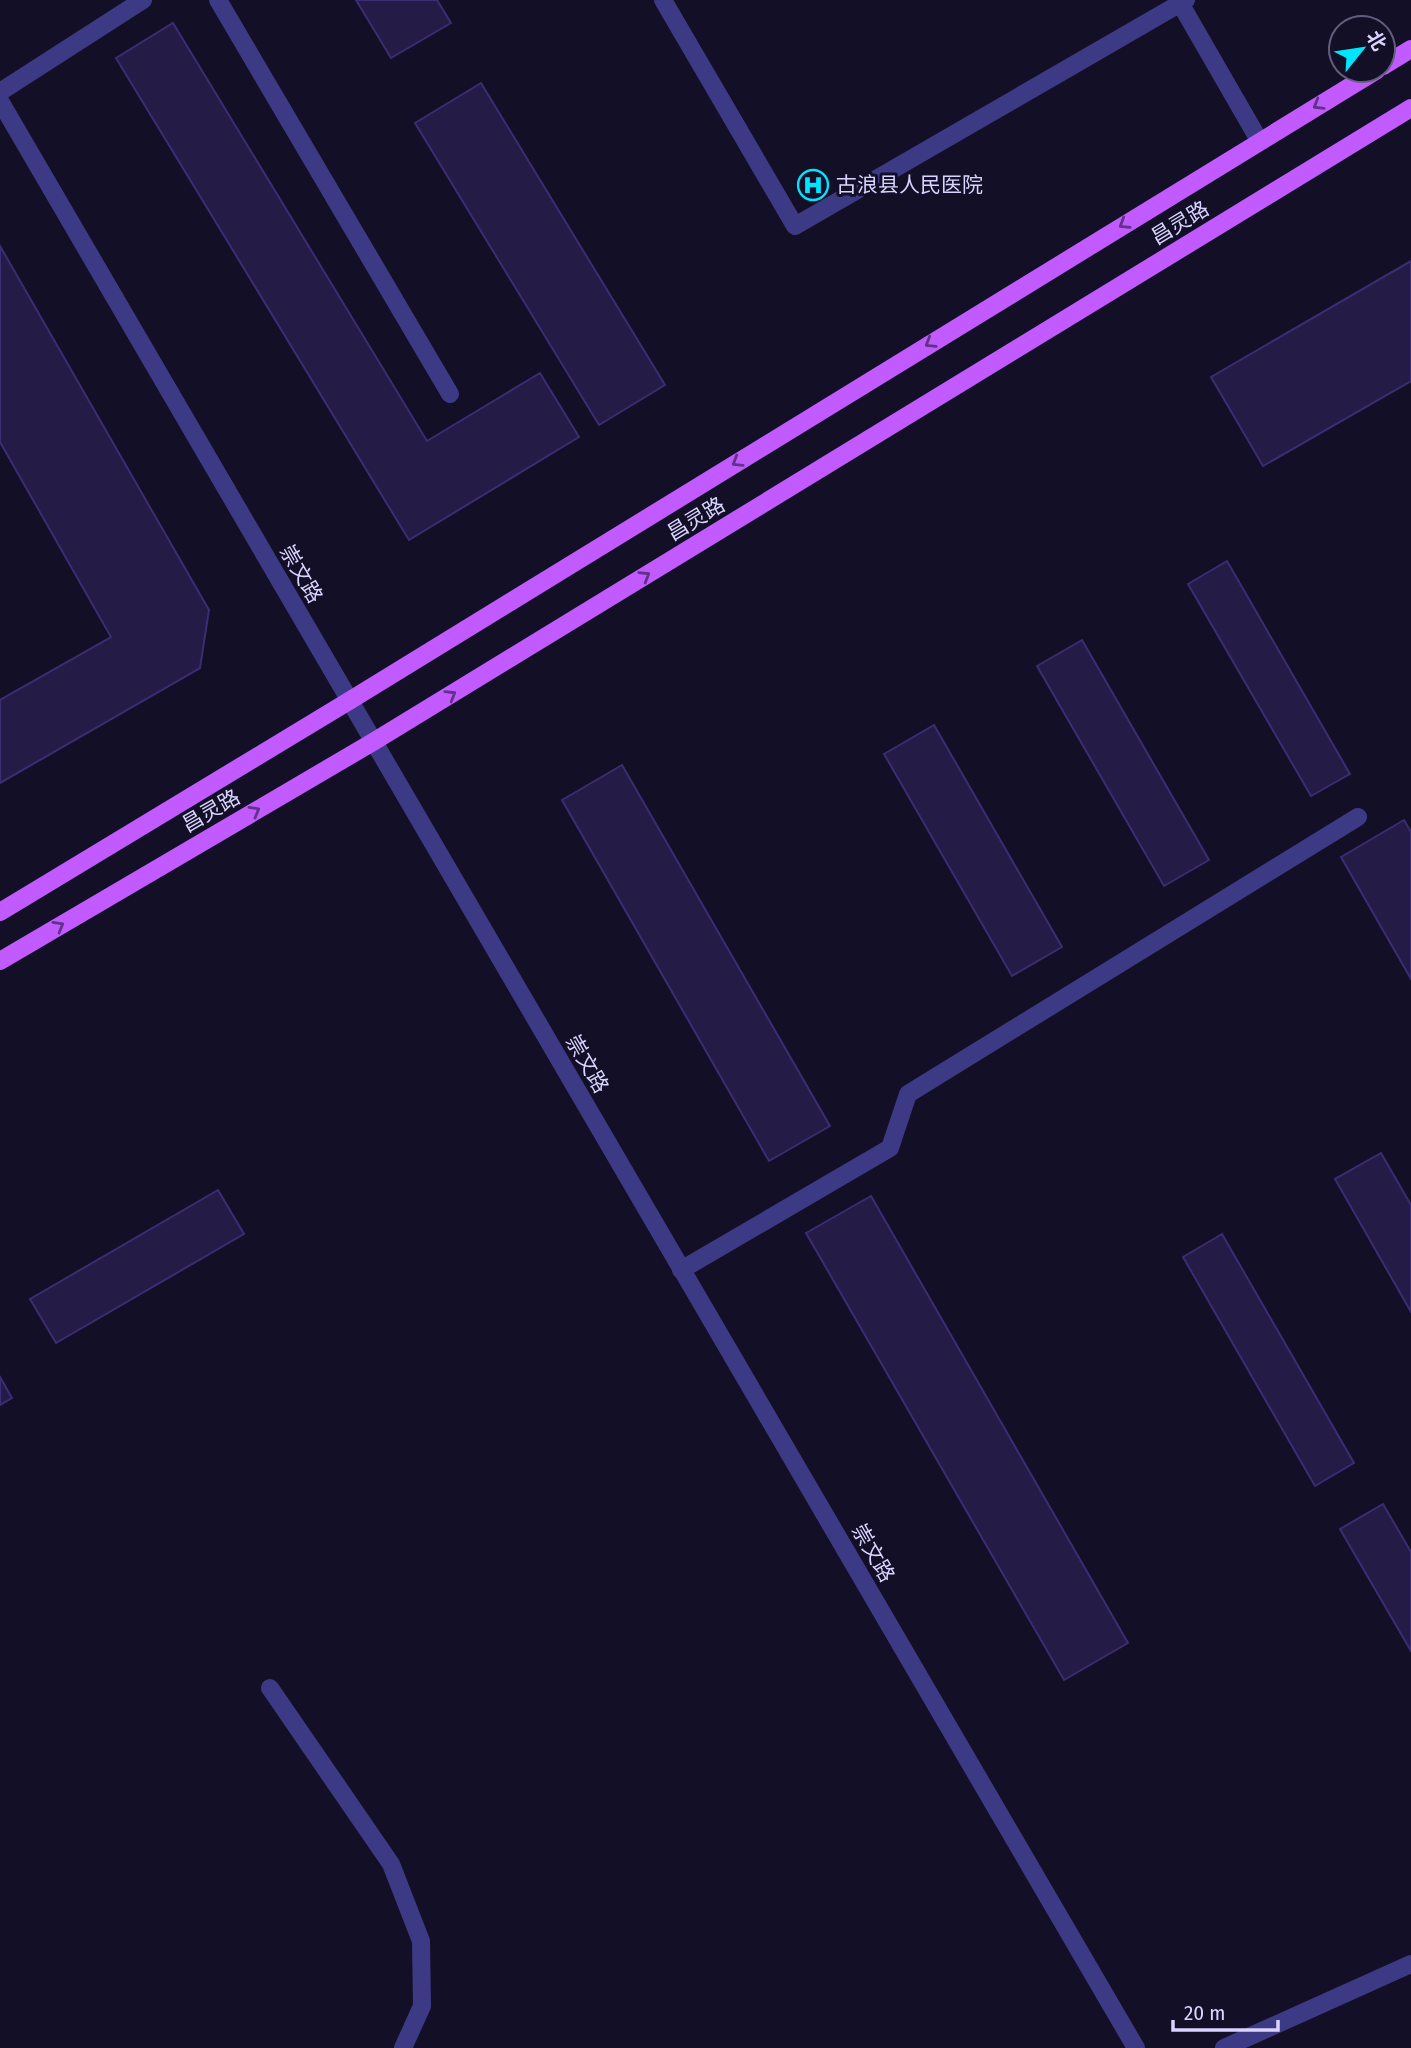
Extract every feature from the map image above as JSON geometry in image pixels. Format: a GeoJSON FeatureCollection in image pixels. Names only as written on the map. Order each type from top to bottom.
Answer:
{"type":"FeatureCollection","features":[{"type":"Feature","properties":{"kind":"main road","name":"昌灵路"},"geometry":{"type":"LineString","coordinates":[[0,912],[349,701],[1354,84]]}},
{"type":"Feature","properties":{"kind":"main road","name":"昌灵路"},"geometry":{"type":"LineString","coordinates":[[0,961],[373,742],[1411,108]]}},
{"type":"Feature","properties":{"kind":"street"},"geometry":{"type":"LineString","coordinates":[[0,92],[143,0]]}},
{"type":"Feature","properties":{"kind":"street"},"geometry":{"type":"LineString","coordinates":[[218,0],[450,394]]}},
{"type":"Feature","properties":{"kind":"street"},"geometry":{"type":"LineString","coordinates":[[667,2],[795,226],[1183,2],[1259,141]]}},
{"type":"Feature","properties":{"kind":"street","name":"崇文路"},"geometry":{"type":"LineString","coordinates":[[0,101],[1136,2048]]}},
{"type":"Feature","properties":{"kind":"street"},"geometry":{"type":"LineString","coordinates":[[681,1270],[890,1148],[908,1094],[1358,817]]}},
{"type":"Feature","properties":{"kind":"street"},"geometry":{"type":"LineString","coordinates":[[270,1688],[391,1864],[421,1941],[422,2006],[403,2048]]}},
{"type":"Feature","properties":{"kind":"street"},"geometry":{"type":"LineString","coordinates":[[1224,2048],[1411,1964]]}},
{"type":"Feature","properties":{"kind":"building"},"geometry":{"type":"Polygon","coordinates":[[[356,0],[437,0],[451,23],[391,58],[356,0]]]}},
{"type":"Feature","properties":{"kind":"building"},"geometry":{"type":"Polygon","coordinates":[[[173,23],[427,441],[540,373],[579,437],[409,540],[116,58],[173,23]]]}},
{"type":"Feature","properties":{"kind":"building"},"geometry":{"type":"Polygon","coordinates":[[[481,83],[665,385],[599,425],[415,123],[481,83]]]}},
{"type":"Feature","properties":{"kind":"building"},"geometry":{"type":"Polygon","coordinates":[[[0,246],[209,610],[200,668],[0,783],[0,700],[111,637],[0,442],[0,246]]]}},
{"type":"Feature","properties":{"kind":"building"},"geometry":{"type":"Polygon","coordinates":[[[1411,261],[1411,381],[1263,466],[1211,377],[1411,261]]]}},
{"type":"Feature","properties":{"kind":"building"},"geometry":{"type":"Polygon","coordinates":[[[1227,561],[1350,774],[1311,796],[1188,584],[1227,561]]]}},
{"type":"Feature","properties":{"kind":"building"},"geometry":{"type":"Polygon","coordinates":[[[1082,640],[1209,860],[1164,886],[1037,666],[1082,640]]]}},
{"type":"Feature","properties":{"kind":"building"},"geometry":{"type":"Polygon","coordinates":[[[934,725],[1062,947],[1012,976],[884,754],[934,725]]]}},
{"type":"Feature","properties":{"kind":"building"},"geometry":{"type":"Polygon","coordinates":[[[622,765],[830,1126],[769,1161],[562,800],[622,765]]]}},
{"type":"Feature","properties":{"kind":"building"},"geometry":{"type":"Polygon","coordinates":[[[1404,820],[1411,832],[1411,979],[1341,857],[1404,820]]]}},
{"type":"Feature","properties":{"kind":"building"},"geometry":{"type":"Polygon","coordinates":[[[1381,1153],[1411,1205],[1411,1312],[1335,1179],[1381,1153]]]}},
{"type":"Feature","properties":{"kind":"building"},"geometry":{"type":"Polygon","coordinates":[[[218,1190],[244,1234],[56,1343],[30,1299],[218,1190]]]}},
{"type":"Feature","properties":{"kind":"building"},"geometry":{"type":"Polygon","coordinates":[[[871,1196],[1128,1643],[1064,1680],[806,1233],[871,1196]]]}},
{"type":"Feature","properties":{"kind":"building"},"geometry":{"type":"Polygon","coordinates":[[[1222,1234],[1354,1463],[1315,1486],[1183,1257],[1222,1234]]]}},
{"type":"Feature","properties":{"kind":"building"},"geometry":{"type":"Polygon","coordinates":[[[0,1377],[12,1398],[0,1405],[0,1377]]]}},
{"type":"Feature","properties":{"kind":"building"},"geometry":{"type":"Polygon","coordinates":[[[1383,1504],[1411,1552],[1411,1651],[1340,1529],[1383,1504]]]}},
{"type":"Feature","properties":{"kind":"place","name":"古浪县人民医院"},"geometry":{"type":"Point","coordinates":[813,185]}}]}
